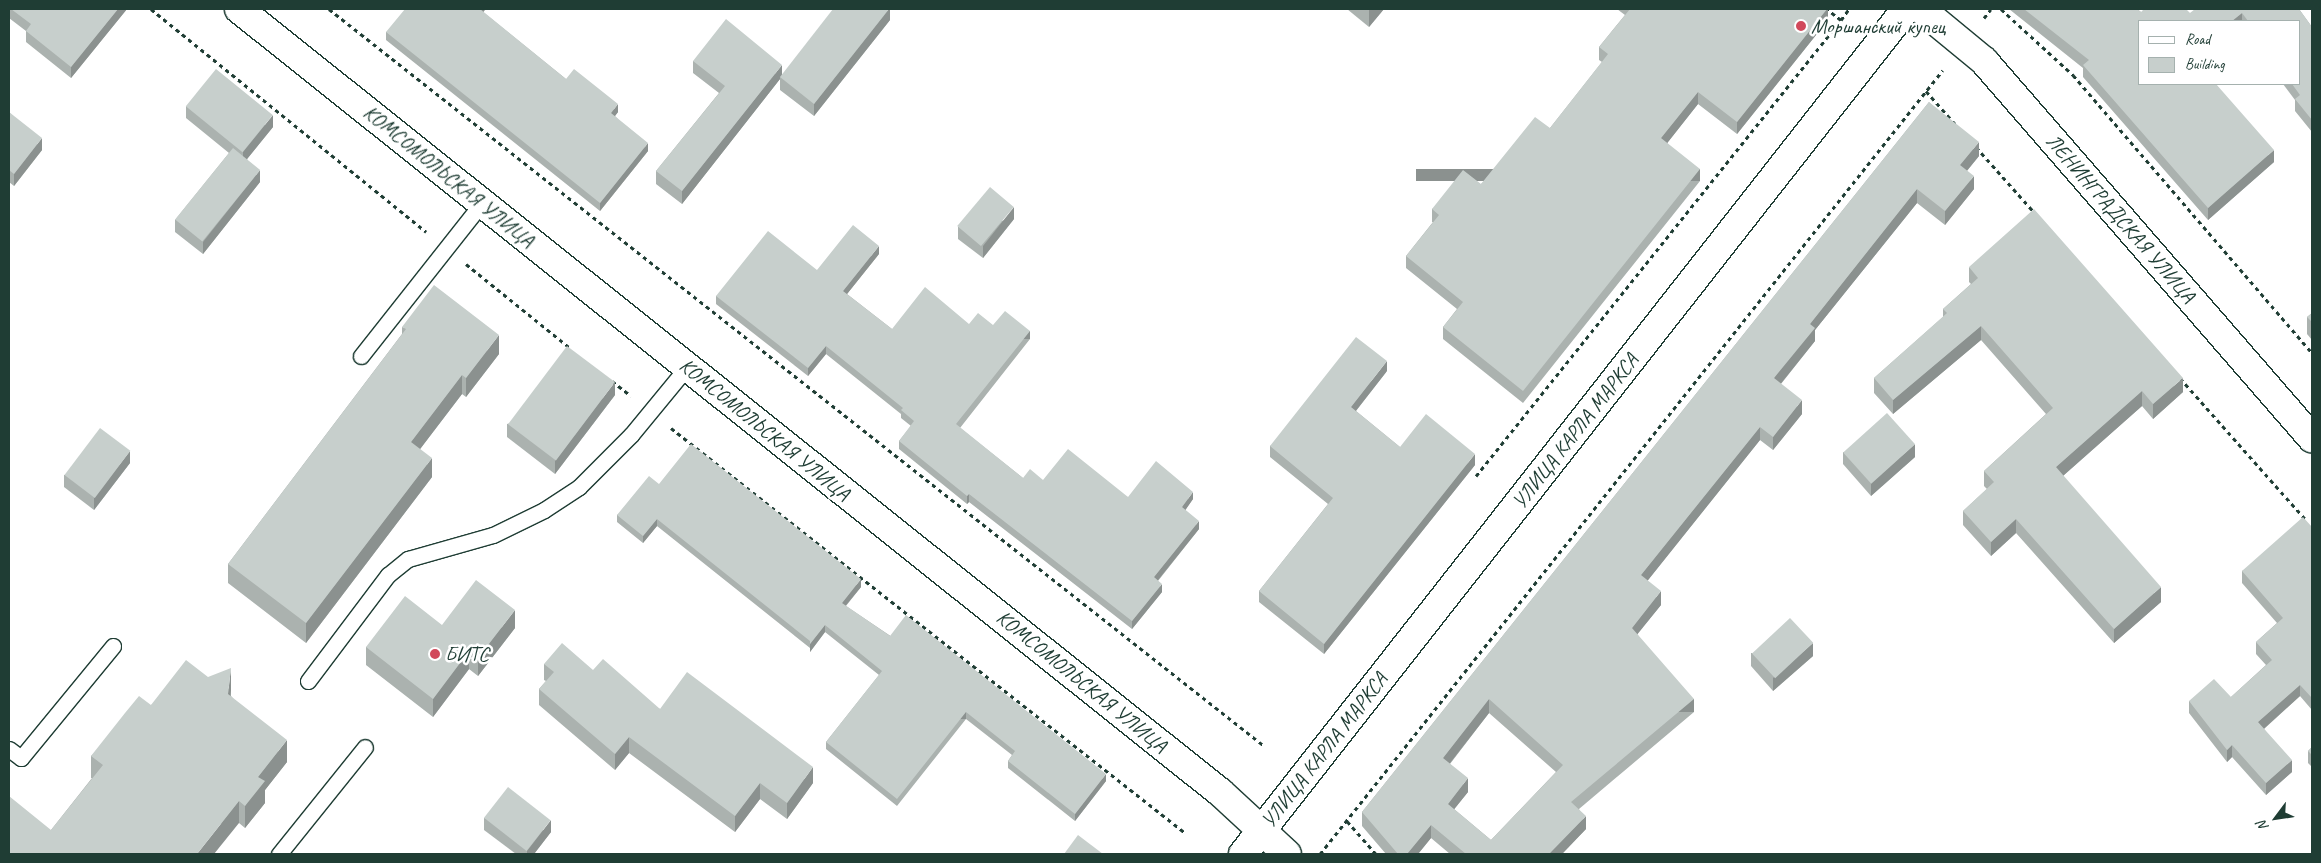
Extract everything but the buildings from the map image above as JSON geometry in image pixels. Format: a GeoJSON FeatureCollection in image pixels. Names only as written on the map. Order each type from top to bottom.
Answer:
{"type":"FeatureCollection","features":[{"type":"Feature","properties":{"kind":"street","name":"КОМСОМОЛЬСКАЯ УЛИЦА"},"geometry":{"type":"LineString","coordinates":[[239,9],[1220,792],[1287,854]]}},
{"type":"Feature","properties":{"kind":"street","name":"УЛИЦА КАРЛА МАРКСА"},"geometry":{"type":"LineString","coordinates":[[1243,854],[1906,9]]}},
{"type":"Feature","properties":{"kind":"street","name":"ЛЕНИНГРАДСКАЯ УЛИЦА"},"geometry":{"type":"LineString","coordinates":[[1921,9],[1984,61],[2312,438]]}},
{"type":"Feature","properties":{"kind":"lane"},"geometry":{"type":"LineString","coordinates":[[361,356],[482,203]]}},
{"type":"Feature","properties":{"kind":"lane"},"geometry":{"type":"LineString","coordinates":[[308,681],[388,575],[408,559],[493,535],[544,510],[579,487],[631,435],[687,367]]}},
{"type":"Feature","properties":{"kind":"lane"},"geometry":{"type":"LineString","coordinates":[[9,749],[21,758],[113,646]]}},
{"type":"Feature","properties":{"kind":"lane"},"geometry":{"type":"LineString","coordinates":[[279,854],[365,746]]}},
{"type":"Feature","properties":{"kind":"path"},"geometry":{"type":"LineString","coordinates":[[329,9],[1263,744]]}},
{"type":"Feature","properties":{"kind":"path"},"geometry":{"type":"LineString","coordinates":[[1827,9],[1841,20]]}},
{"type":"Feature","properties":{"kind":"path"},"geometry":{"type":"LineString","coordinates":[[1476,476],[1849,9]]}},
{"type":"Feature","properties":{"kind":"path"},"geometry":{"type":"LineString","coordinates":[[1320,854],[1991,9]]}},
{"type":"Feature","properties":{"kind":"path"},"geometry":{"type":"LineString","coordinates":[[2001,9],[2073,75],[2312,353]]}},
{"type":"Feature","properties":{"kind":"path"},"geometry":{"type":"LineString","coordinates":[[1926,91],[1959,128]]}},
{"type":"Feature","properties":{"kind":"path"},"geometry":{"type":"LineString","coordinates":[[1972,142],[2038,216]]}},
{"type":"Feature","properties":{"kind":"path"},"geometry":{"type":"LineString","coordinates":[[2175,372],[2312,527]]}},
{"type":"Feature","properties":{"kind":"path"},"geometry":{"type":"LineString","coordinates":[[1346,821],[1376,854]]}},
{"type":"Feature","properties":{"kind":"place","name":"Моршанский купец"},"geometry":{"type":"Point","coordinates":[1801,26]}},
{"type":"Feature","properties":{"kind":"place","name":"БИТС"},"geometry":{"type":"Point","coordinates":[435,654]}}]}
